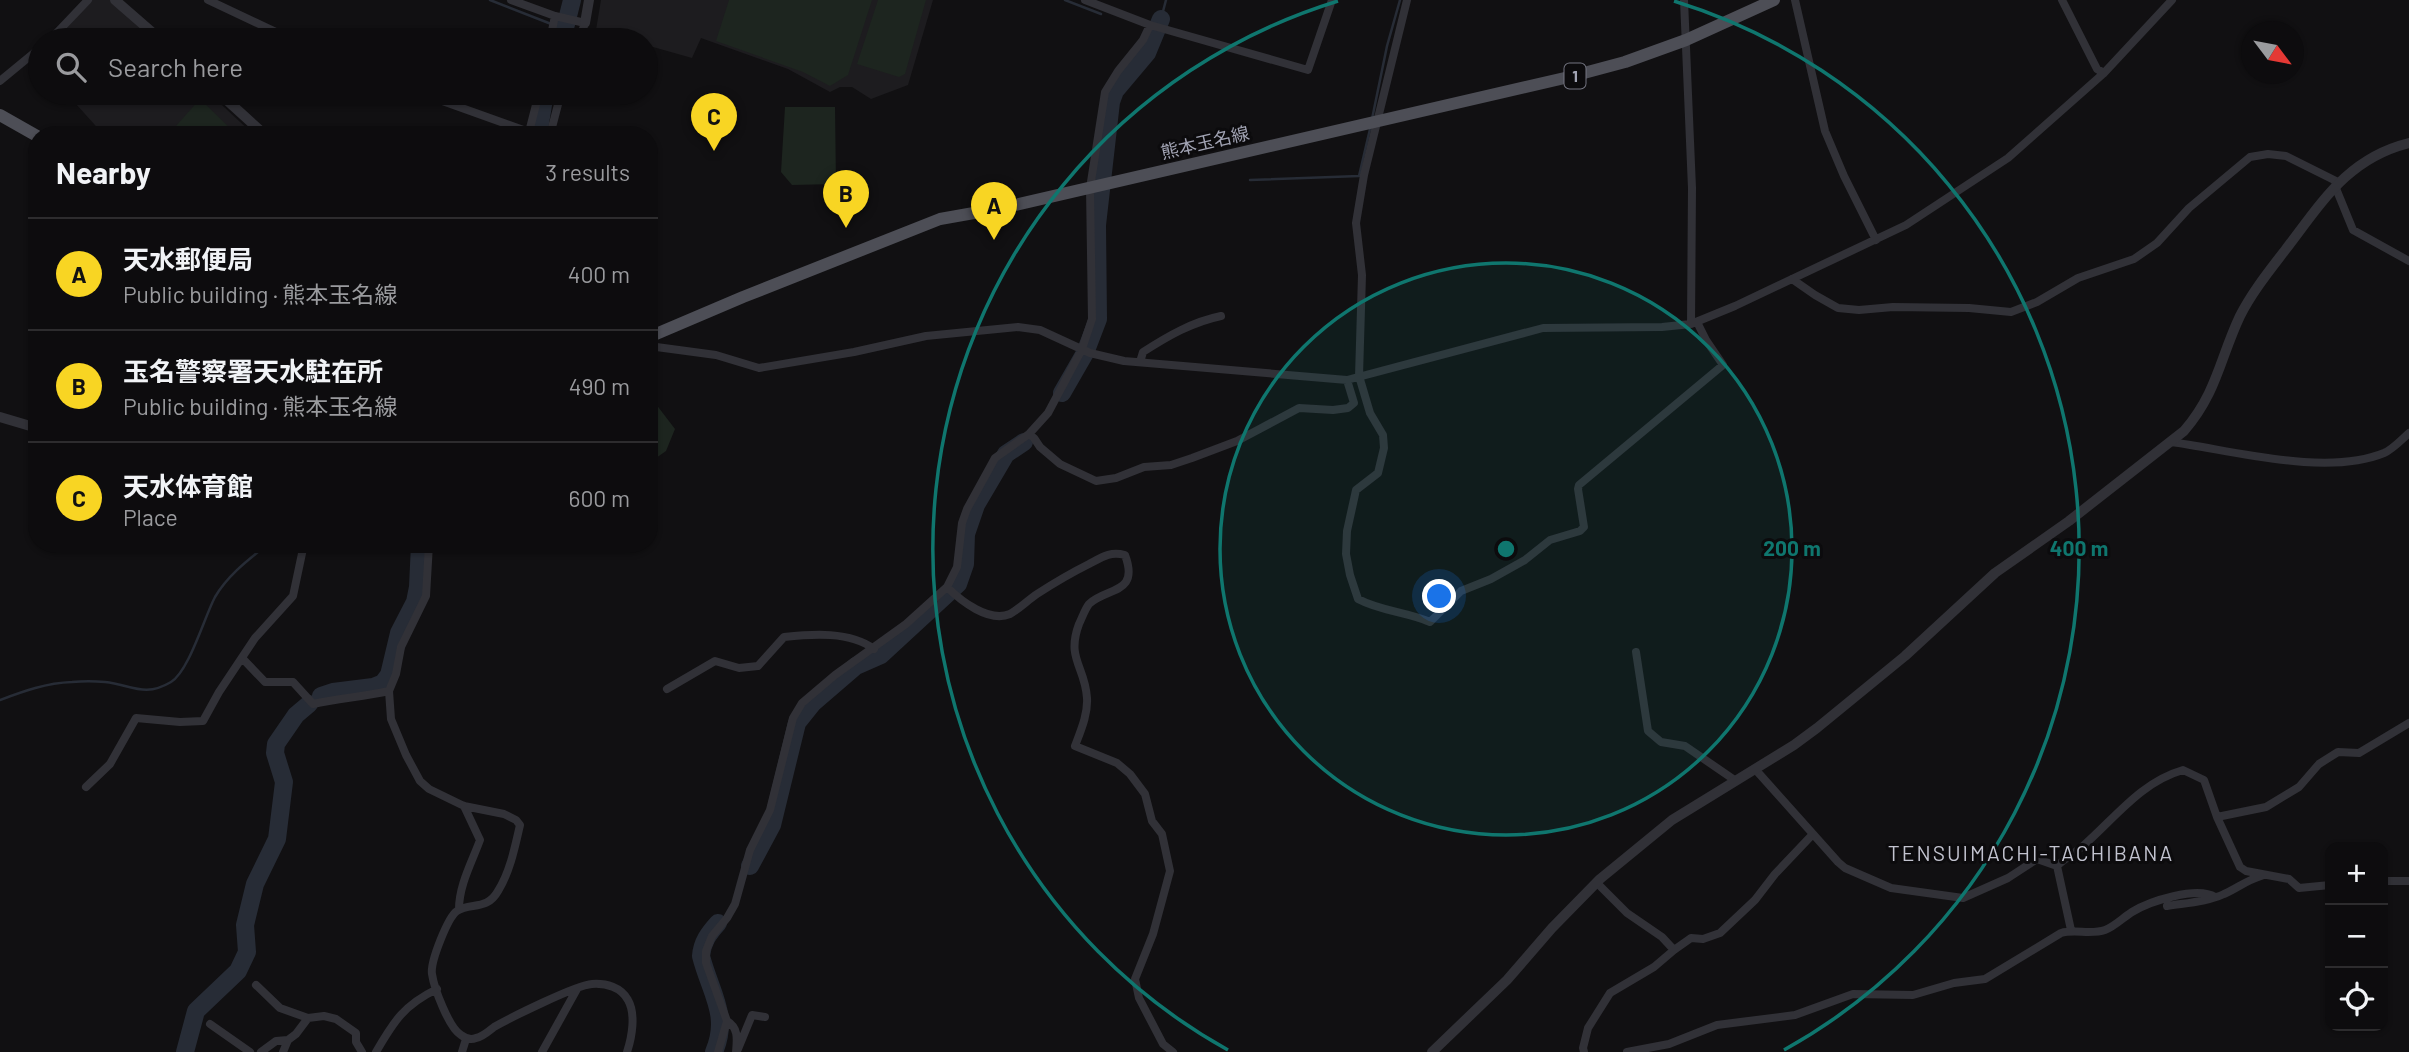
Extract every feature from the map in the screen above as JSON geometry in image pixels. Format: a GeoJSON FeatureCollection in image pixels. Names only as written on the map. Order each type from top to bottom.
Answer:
{"type":"FeatureCollection","features":[{"type":"Feature","properties":{"kind":"main road","name":"熊本玉名線"},"geometry":{"type":"LineString","coordinates":[[658,333],[940,219],[1002,208],[1569,77],[1625,62],[1686,40],[1774,0]]}},
{"type":"Feature","properties":{"kind":"main road"},"geometry":{"type":"LineString","coordinates":[[0,115],[28,131]]}},
{"type":"Feature","properties":{"kind":"street"},"geometry":{"type":"LineString","coordinates":[[61,28],[88,0]]}},
{"type":"Feature","properties":{"kind":"street"},"geometry":{"type":"LineString","coordinates":[[115,0],[147,28]]}},
{"type":"Feature","properties":{"kind":"street"},"geometry":{"type":"LineString","coordinates":[[208,0],[268,28]]}},
{"type":"Feature","properties":{"kind":"street"},"geometry":{"type":"LineString","coordinates":[[511,0],[556,17],[581,22]]}},
{"type":"Feature","properties":{"kind":"street"},"geometry":{"type":"LineString","coordinates":[[580,28],[589,0]]}},
{"type":"Feature","properties":{"kind":"street"},"geometry":{"type":"LineString","coordinates":[[1085,0],[1164,29],[1308,70],[1332,0]]}},
{"type":"Feature","properties":{"kind":"street"},"geometry":{"type":"LineString","coordinates":[[1407,0],[1373,123],[1356,223],[1362,275],[1359,376],[1370,412],[1383,435],[1384,448],[1378,473],[1356,490],[1346,531],[1346,554],[1358,599],[1430,622],[1461,591],[1525,561],[1549,540],[1580,531],[1584,527],[1579,485],[1723,365],[1694,323],[1692,188],[1684,0]]}},
{"type":"Feature","properties":{"kind":"street"},"geometry":{"type":"LineString","coordinates":[[1795,0],[1825,131],[1876,240]]}},
{"type":"Feature","properties":{"kind":"street"},"geometry":{"type":"LineString","coordinates":[[2062,0],[2098,69],[2104,73]]}},
{"type":"Feature","properties":{"kind":"street"},"geometry":{"type":"LineString","coordinates":[[658,347],[716,355],[759,368],[854,352],[926,336],[1018,327],[1040,330],[1085,351],[1140,362],[1347,380],[1543,328],[1662,327],[1694,323],[1906,225],[2008,158],[2104,73],[2172,0]]}},
{"type":"Feature","properties":{"kind":"street"},"geometry":{"type":"LineString","coordinates":[[553,28],[556,17]]}},
{"type":"Feature","properties":{"kind":"street"},"geometry":{"type":"LineString","coordinates":[[718,1052],[727,1021],[706,963],[705,951],[712,936],[735,904],[750,850],[770,810],[793,718],[802,704],[835,675],[874,649],[948,588],[957,567],[962,523],[967,509],[995,458],[1030,435],[1048,413],[1085,351],[1092,319],[1094,187],[1105,92],[1152,25]]}},
{"type":"Feature","properties":{"kind":"street"},"geometry":{"type":"LineString","coordinates":[[0,81],[28,58]]}},
{"type":"Feature","properties":{"kind":"street"},"geometry":{"type":"LineString","coordinates":[[232,105],[255,126]]}},
{"type":"Feature","properties":{"kind":"street"},"geometry":{"type":"LineString","coordinates":[[454,105],[512,126]]}},
{"type":"Feature","properties":{"kind":"street"},"geometry":{"type":"LineString","coordinates":[[531,126],[536,105]]}},
{"type":"Feature","properties":{"kind":"street"},"geometry":{"type":"LineString","coordinates":[[552,126],[558,105]]}},
{"type":"Feature","properties":{"kind":"street"},"geometry":{"type":"LineString","coordinates":[[1432,1052],[1507,980],[1552,928],[1597,883],[1672,820],[1794,745],[1888,670],[1995,573],[2171,442],[2198,415],[2210,396],[2241,313],[2264,278],[2337,184],[2363,162],[2383,150],[2409,143]]}},
{"type":"Feature","properties":{"kind":"street"},"geometry":{"type":"LineString","coordinates":[[1792,279],[1838,308],[1969,308],[2011,312],[2036,302],[2078,278],[2133,259],[2157,243],[2189,208],[2250,157],[2268,154],[2286,156],[2337,184],[2353,230],[2409,261]]}},
{"type":"Feature","properties":{"kind":"street"},"geometry":{"type":"LineString","coordinates":[[1140,362],[1143,352],[1174,333],[1205,319],[1221,316]]}},
{"type":"Feature","properties":{"kind":"street"},"geometry":{"type":"LineString","coordinates":[[1030,435],[1040,447],[1071,470],[1096,481],[1116,478],[1144,467],[1171,465],[1237,441],[1298,408],[1348,408],[1354,403],[1347,380]]}},
{"type":"Feature","properties":{"kind":"street"},"geometry":{"type":"LineString","coordinates":[[0,416],[28,425]]}},
{"type":"Feature","properties":{"kind":"street"},"geometry":{"type":"LineString","coordinates":[[2171,442],[2287,461],[2338,461],[2365,459],[2387,452],[2409,433]]}},
{"type":"Feature","properties":{"kind":"street"},"geometry":{"type":"LineString","coordinates":[[948,588],[964,603],[978,611],[1008,615],[1064,576],[1115,552],[1125,555],[1130,568],[1126,580],[1116,592],[1103,595],[1089,604],[1073,641],[1074,657],[1087,697],[1086,711],[1075,746],[1117,763],[1130,774],[1145,794],[1152,821],[1165,842],[1170,871],[1153,934],[1135,979],[1139,998],[1163,1044],[1173,1052]]}},
{"type":"Feature","properties":{"kind":"street"},"geometry":{"type":"LineString","coordinates":[[86,787],[110,764],[136,718],[203,721],[255,638],[293,596],[302,553]]}},
{"type":"Feature","properties":{"kind":"street"},"geometry":{"type":"LineString","coordinates":[[428,553],[426,596],[401,647],[396,674],[389,691],[391,719],[420,781],[429,789],[464,806],[504,814],[520,825],[499,891],[490,901],[458,909]]}},
{"type":"Feature","properties":{"kind":"street"},"geometry":{"type":"LineString","coordinates":[[667,690],[715,661],[739,668],[758,666],[784,637],[811,634],[835,636],[866,644],[874,649]]}},
{"type":"Feature","properties":{"kind":"street"},"geometry":{"type":"LineString","coordinates":[[1636,652],[1648,731],[1661,742],[1685,746],[1736,781]]}},
{"type":"Feature","properties":{"kind":"street"},"geometry":{"type":"LineString","coordinates":[[243,659],[265,682],[293,682],[313,704],[335,698],[363,697],[389,691]]}},
{"type":"Feature","properties":{"kind":"street"},"geometry":{"type":"LineString","coordinates":[[2217,817],[2266,807],[2299,786],[2319,764],[2338,752],[2359,753],[2409,723]]}},
{"type":"Feature","properties":{"kind":"street"},"geometry":{"type":"LineString","coordinates":[[1755,769],[1845,868],[1891,888],[1963,898],[2008,878],[2038,859],[2057,866]]}},
{"type":"Feature","properties":{"kind":"street"},"geometry":{"type":"LineString","coordinates":[[2057,866],[2081,848],[2135,797],[2165,775],[2183,770],[2204,780],[2217,817],[2240,867],[2252,874],[2289,879],[2299,888],[2325,885]]}},
{"type":"Feature","properties":{"kind":"street"},"geometry":{"type":"LineString","coordinates":[[464,806],[480,840],[471,860],[458,909],[452,916],[432,960],[431,973],[450,1023],[466,1038],[477,1038],[589,984],[605,985],[617,988],[625,994],[631,1005],[632,1026],[627,1052]]}},
{"type":"Feature","properties":{"kind":"street"},"geometry":{"type":"LineString","coordinates":[[1584,1052],[1588,1028],[1610,993],[1654,967],[1691,939],[1703,939],[1720,933],[1755,900],[1775,874],[1813,834]]}},
{"type":"Feature","properties":{"kind":"street"},"geometry":{"type":"LineString","coordinates":[[2057,866],[2071,930]]}},
{"type":"Feature","properties":{"kind":"street"},"geometry":{"type":"LineString","coordinates":[[2167,906],[2215,897],[2244,881],[2264,876]]}},
{"type":"Feature","properties":{"kind":"street"},"geometry":{"type":"LineString","coordinates":[[2388,881],[2409,881]]}},
{"type":"Feature","properties":{"kind":"street"},"geometry":{"type":"LineString","coordinates":[[1597,883],[1627,913],[1662,937],[1674,950]]}},
{"type":"Feature","properties":{"kind":"street"},"geometry":{"type":"LineString","coordinates":[[1627,1052],[1669,1044],[1717,1025],[1795,1015],[1842,996],[1913,995],[1954,983],[1985,979],[2045,941],[2071,930],[2105,930],[2148,903],[2204,892],[2215,897]]}},
{"type":"Feature","properties":{"kind":"street"},"geometry":{"type":"LineString","coordinates":[[256,985],[279,1008],[308,1018],[324,1016],[336,1019],[356,1033],[356,1042],[362,1052]]}},
{"type":"Feature","properties":{"kind":"street"},"geometry":{"type":"LineString","coordinates":[[376,1052],[395,1019],[415,1000],[437,989]]}},
{"type":"Feature","properties":{"kind":"street"},"geometry":{"type":"LineString","coordinates":[[542,1052],[577,989]]}},
{"type":"Feature","properties":{"kind":"street"},"geometry":{"type":"LineString","coordinates":[[737,1052],[752,1015],[765,1017]]}},
{"type":"Feature","properties":{"kind":"street"},"geometry":{"type":"LineString","coordinates":[[283,1052],[288,1040],[308,1018]]}},
{"type":"Feature","properties":{"kind":"street"},"geometry":{"type":"LineString","coordinates":[[727,1021],[734,1025],[737,1032],[737,1052]]}},
{"type":"Feature","properties":{"kind":"street"},"geometry":{"type":"LineString","coordinates":[[210,1024],[250,1052]]}},
{"type":"Feature","properties":{"kind":"street"},"geometry":{"type":"LineString","coordinates":[[462,1052],[466,1038]]}},
{"type":"Feature","properties":{"kind":"street"},"geometry":{"type":"LineString","coordinates":[[261,1052],[276,1041],[288,1040]]}},
{"type":"Feature","properties":{"kind":"shaded area"},"geometry":{"type":"Polygon","coordinates":[[[92,0],[111,0],[141,28],[67,28],[92,0]]]}},
{"type":"Feature","properties":{"kind":"shaded area"},"geometry":{"type":"Polygon","coordinates":[[[601,0],[933,0],[908,85],[871,99],[852,87],[840,87],[830,92],[788,69],[701,38],[692,58],[658,48],[658,28],[596,28],[601,0]]]}},
{"type":"Feature","properties":{"kind":"shaded area"},"geometry":{"type":"Polygon","coordinates":[[[729,0],[872,0],[848,75],[830,86],[803,72],[716,41],[729,0]]]}},
{"type":"Feature","properties":{"kind":"shaded area"},"geometry":{"type":"Polygon","coordinates":[[[878,0],[926,0],[905,74],[899,77],[857,64],[878,0]]]}},
{"type":"Feature","properties":{"kind":"shaded area"},"geometry":{"type":"Polygon","coordinates":[[[77,105],[222,105],[244,126],[96,126],[77,105]]]}},
{"type":"Feature","properties":{"kind":"shaded area"},"geometry":{"type":"Polygon","coordinates":[[[195,105],[206,105],[228,126],[176,126],[195,105]]]}},
{"type":"Feature","properties":{"kind":"shaded area"},"geometry":{"type":"Polygon","coordinates":[[[785,107],[835,107],[836,184],[792,185],[781,172],[785,107]]]}},
{"type":"Feature","properties":{"kind":"shaded area"},"geometry":{"type":"Polygon","coordinates":[[[658,407],[675,429],[666,451],[658,457],[658,407]]]}},
{"type":"Feature","properties":{"kind":"waterway"},"geometry":{"type":"LineString","coordinates":[[490,0],[561,28]]}},
{"type":"Feature","properties":{"kind":"waterway"},"geometry":{"type":"LineString","coordinates":[[565,28],[572,0]]}},
{"type":"Feature","properties":{"kind":"waterway"},"geometry":{"type":"LineString","coordinates":[[1065,0],[1101,14]]}},
{"type":"Feature","properties":{"kind":"waterway"},"geometry":{"type":"LineString","coordinates":[[1161,19],[1166,0]]}},
{"type":"Feature","properties":{"kind":"waterway"},"geometry":{"type":"LineString","coordinates":[[1372,119],[1387,46],[1400,0]]}},
{"type":"Feature","properties":{"kind":"waterway"},"geometry":{"type":"LineString","coordinates":[[1062,393],[1085,353],[1098,319],[1097,225],[1111,102],[1115,91],[1147,53],[1161,19]]}},
{"type":"Feature","properties":{"kind":"waterway"},"geometry":{"type":"LineString","coordinates":[[540,126],[543,105]]}},
{"type":"Feature","properties":{"kind":"waterway"},"geometry":{"type":"LineString","coordinates":[[1250,180],[1359,176],[1370,129]]}},
{"type":"Feature","properties":{"kind":"waterway"},"geometry":{"type":"LineString","coordinates":[[750,866],[772,825],[797,723],[813,703],[856,666],[881,655],[958,584],[965,564],[966,534],[976,505],[1006,454],[1024,442]]}},
{"type":"Feature","properties":{"kind":"waterway"},"geometry":{"type":"LineString","coordinates":[[0,700],[35,688],[62,683],[105,682],[145,690],[162,687],[171,682],[178,676],[190,656],[220,589],[257,553]]}},
{"type":"Feature","properties":{"kind":"waterway"},"geometry":{"type":"LineString","coordinates":[[321,696],[373,687],[383,683],[389,675],[399,633],[415,602],[420,553]]}},
{"type":"Feature","properties":{"kind":"waterway"},"geometry":{"type":"LineString","coordinates":[[185,1052],[196,1011],[238,971],[247,952],[245,925],[255,884],[277,839],[284,782],[275,753],[276,744],[296,715],[309,704]]}},
{"type":"Feature","properties":{"kind":"waterway"},"geometry":{"type":"LineString","coordinates":[[714,1052],[720,1026],[719,1015],[701,956],[706,938],[718,923]]}},
{"type":"Feature","properties":{"kind":"place","name":"天水体育館"},"geometry":{"type":"Point","coordinates":[714,151]}},
{"type":"Feature","properties":{"kind":"place","name":"玉名警察署天水駐在所"},"geometry":{"type":"Point","coordinates":[846,228]}},
{"type":"Feature","properties":{"kind":"place","name":"天水郵便局"},"geometry":{"type":"Point","coordinates":[994,240]}},
{"type":"Feature","properties":{"kind":"district","name":"TENSUIMACHI-TACHIBANA"},"geometry":{"type":"Point","coordinates":[2031,854]}}]}
